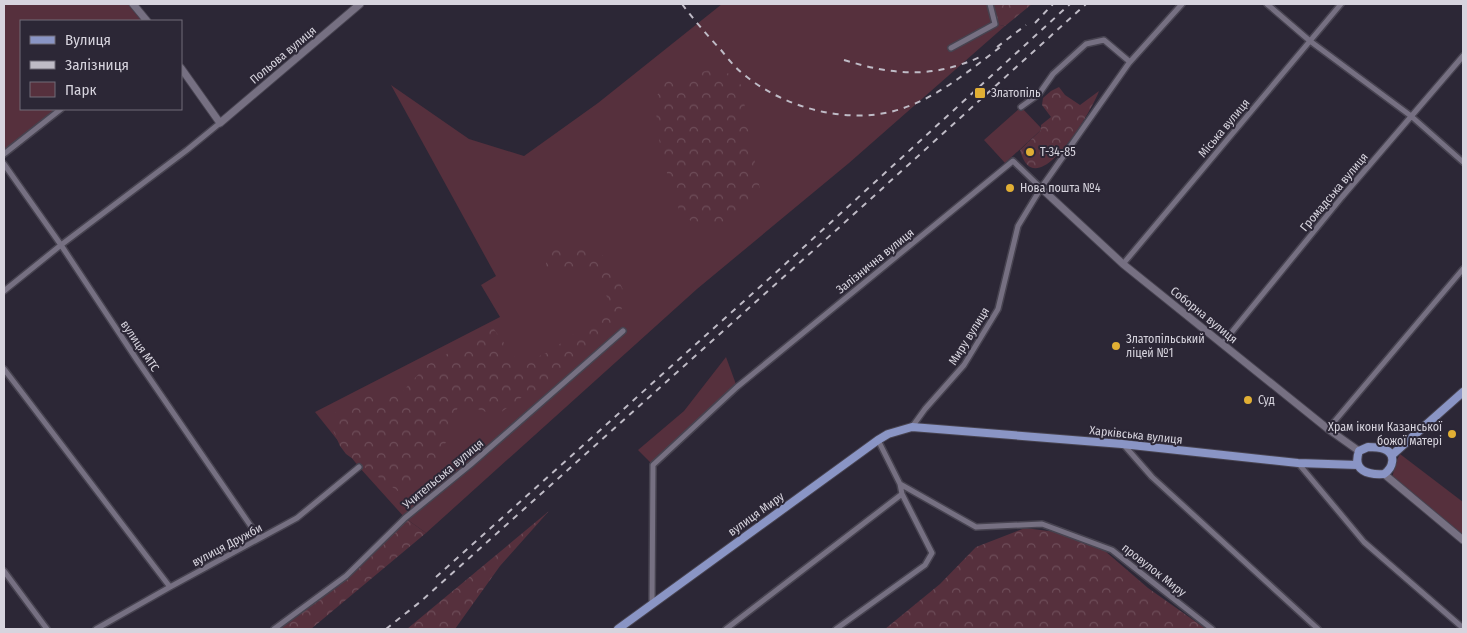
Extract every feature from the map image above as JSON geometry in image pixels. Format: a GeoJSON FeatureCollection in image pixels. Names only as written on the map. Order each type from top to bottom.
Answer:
{"type":"FeatureCollection","features":[{"type":"Feature","properties":{"kind":"main road"},"geometry":{"type":"LineString","coordinates":[[1392,455],[1463,392]]}},
{"type":"Feature","properties":{"kind":"main road","name":"вулиця Миру"},"geometry":{"type":"LineString","coordinates":[[618,629],[878,440],[888,434],[912,427]]}},
{"type":"Feature","properties":{"kind":"main road","name":"Харківська вулиця"},"geometry":{"type":"LineString","coordinates":[[912,427],[1122,444],[1298,463],[1358,465]]}},
{"type":"Feature","properties":{"kind":"main road"},"geometry":{"type":"LineString","coordinates":[[1368,447],[1379,447],[1387,450],[1392,455],[1393,463],[1390,470],[1384,474],[1369,473],[1363,470],[1358,465],[1356,458],[1359,451],[1368,447]]}},
{"type":"Feature","properties":{"kind":"street"},"geometry":{"type":"LineString","coordinates":[[133,4],[146,20]]}},
{"type":"Feature","properties":{"kind":"street","name":"Польова вулиця"},"geometry":{"type":"LineString","coordinates":[[220,123],[360,4]]}},
{"type":"Feature","properties":{"kind":"street"},"geometry":{"type":"LineString","coordinates":[[951,48],[995,24],[990,4]]}},
{"type":"Feature","properties":{"kind":"street"},"geometry":{"type":"LineString","coordinates":[[1041,188],[1130,62],[1182,4]]}},
{"type":"Feature","properties":{"kind":"street"},"geometry":{"type":"LineString","coordinates":[[1267,4],[1310,41],[1411,116],[1463,162]]}},
{"type":"Feature","properties":{"kind":"street","name":"Міська вулиця"},"geometry":{"type":"LineString","coordinates":[[1123,264],[1341,4]]}},
{"type":"Feature","properties":{"kind":"street"},"geometry":{"type":"LineString","coordinates":[[1021,106],[1039,94],[1053,74],[1086,44],[1104,40],[1130,62]]}},
{"type":"Feature","properties":{"kind":"street","name":"Громадська вулиця"},"geometry":{"type":"LineString","coordinates":[[1222,344],[1336,204],[1463,56]]}},
{"type":"Feature","properties":{"kind":"street"},"geometry":{"type":"LineString","coordinates":[[4,291],[60,245],[220,123],[182,69]]}},
{"type":"Feature","properties":{"kind":"street"},"geometry":{"type":"LineString","coordinates":[[4,154],[59,110]]}},
{"type":"Feature","properties":{"kind":"street","name":"Залізнична вулиця"},"geometry":{"type":"LineString","coordinates":[[652,604],[653,465],[737,387],[1013,161],[1041,188]]}},
{"type":"Feature","properties":{"kind":"street","name":"вулиця МТС"},"geometry":{"type":"LineString","coordinates":[[4,164],[259,538]]}},
{"type":"Feature","properties":{"kind":"street","name":"Соборна вулиця"},"geometry":{"type":"LineString","coordinates":[[1041,188],[1123,264],[1328,429],[1359,451]]}},
{"type":"Feature","properties":{"kind":"street","name":"Миру вулиця"},"geometry":{"type":"LineString","coordinates":[[912,427],[925,409],[964,365],[998,309],[1018,226],[1041,188]]}},
{"type":"Feature","properties":{"kind":"street"},"geometry":{"type":"LineString","coordinates":[[1328,429],[1463,269]]}},
{"type":"Feature","properties":{"kind":"street","name":"Учительська вулиця"},"geometry":{"type":"LineString","coordinates":[[274,629],[346,576],[405,518],[470,465],[623,331]]}},
{"type":"Feature","properties":{"kind":"street"},"geometry":{"type":"LineString","coordinates":[[4,369],[170,587]]}},
{"type":"Feature","properties":{"kind":"street"},"geometry":{"type":"LineString","coordinates":[[836,629],[925,565],[932,553],[902,494],[900,484],[878,440]]}},
{"type":"Feature","properties":{"kind":"street"},"geometry":{"type":"LineString","coordinates":[[1122,444],[1152,477],[1318,629]]}},
{"type":"Feature","properties":{"kind":"street"},"geometry":{"type":"LineString","coordinates":[[1298,463],[1364,542],[1463,628]]}},
{"type":"Feature","properties":{"kind":"street","name":"вулиця Дружби"},"geometry":{"type":"LineString","coordinates":[[96,629],[297,518],[359,467]]}},
{"type":"Feature","properties":{"kind":"street"},"geometry":{"type":"LineString","coordinates":[[1384,474],[1463,540]]}},
{"type":"Feature","properties":{"kind":"street","name":"провулок Миру"},"geometry":{"type":"LineString","coordinates":[[900,484],[976,527],[1042,524],[1112,550],[1212,629]]}},
{"type":"Feature","properties":{"kind":"street"},"geometry":{"type":"LineString","coordinates":[[726,629],[902,494]]}},
{"type":"Feature","properties":{"kind":"street"},"geometry":{"type":"LineString","coordinates":[[4,572],[47,629]]}},
{"type":"Feature","properties":{"kind":"green space"},"geometry":{"type":"Polygon","coordinates":[[[4,4],[133,4],[146,20],[20,20],[20,110],[60,110],[4,154],[4,4]]]}},
{"type":"Feature","properties":{"kind":"green space"},"geometry":{"type":"Polygon","coordinates":[[[722,4],[990,4],[995,24],[1005,26],[849,163],[697,289],[426,533],[405,518],[359,467],[315,412],[500,317],[481,285],[496,276],[391,85],[469,139],[524,156],[598,103],[722,4]]]}},
{"type":"Feature","properties":{"kind":"green space"},"geometry":{"type":"Polygon","coordinates":[[[990,4],[1032,4],[1005,26],[995,24],[990,4]]]}},
{"type":"Feature","properties":{"kind":"green space"},"geometry":{"type":"Polygon","coordinates":[[[709,70],[731,74],[741,85],[760,190],[734,220],[698,226],[680,213],[661,154],[655,104],[661,83],[709,70]]]}},
{"type":"Feature","properties":{"kind":"green space"},"geometry":{"type":"Polygon","coordinates":[[[1059,87],[1065,95],[1080,105],[1099,91],[1086,117],[1062,150],[1050,162],[1038,168],[1027,165],[1020,150],[1041,130],[1041,125],[1051,117],[1042,105],[1043,98],[1059,87]]]}},
{"type":"Feature","properties":{"kind":"green space"},"geometry":{"type":"Polygon","coordinates":[[[1021,107],[1042,129],[1005,163],[984,140],[1021,107]]]}},
{"type":"Feature","properties":{"kind":"green space"},"geometry":{"type":"Polygon","coordinates":[[[564,246],[582,246],[599,252],[611,263],[624,292],[622,308],[614,323],[589,351],[557,373],[547,385],[525,395],[500,413],[492,414],[469,406],[458,406],[452,429],[438,456],[417,482],[402,494],[346,454],[333,430],[336,412],[342,405],[366,393],[374,392],[394,395],[403,391],[427,365],[493,328],[516,359],[525,363],[550,351],[597,317],[606,305],[607,297],[595,274],[580,269],[554,271],[546,269],[548,256],[564,246]]]}},
{"type":"Feature","properties":{"kind":"green space"},"geometry":{"type":"Polygon","coordinates":[[[726,357],[737,387],[653,465],[638,450],[684,411],[726,357]]]}},
{"type":"Feature","properties":{"kind":"green space"},"geometry":{"type":"Polygon","coordinates":[[[1400,454],[1463,502],[1463,540],[1392,478],[1400,454]]]}},
{"type":"Feature","properties":{"kind":"green space"},"geometry":{"type":"Polygon","coordinates":[[[549,511],[500,566],[455,629],[407,629],[549,511]]]}},
{"type":"Feature","properties":{"kind":"green space"},"geometry":{"type":"Polygon","coordinates":[[[405,518],[426,533],[311,629],[274,629],[346,576],[405,518]]]}},
{"type":"Feature","properties":{"kind":"green space"},"geometry":{"type":"Polygon","coordinates":[[[1025,528],[1072,534],[1105,551],[1148,588],[1206,629],[885,629],[940,584],[976,547],[1025,528]]]}},
{"type":"Feature","properties":{"kind":"railway"},"geometry":{"type":"LineString","coordinates":[[682,4],[733,65],[747,77],[763,88],[798,105],[837,114],[856,116],[876,115],[894,111],[924,100],[965,74],[1003,45]]}},
{"type":"Feature","properties":{"kind":"railway"},"geometry":{"type":"LineString","coordinates":[[1035,23],[1053,4]]}},
{"type":"Feature","properties":{"kind":"railway"},"geometry":{"type":"LineString","coordinates":[[436,577],[771,277],[1070,4]]}},
{"type":"Feature","properties":{"kind":"railway"},"geometry":{"type":"LineString","coordinates":[[386,629],[420,602],[1086,4]]}},
{"type":"Feature","properties":{"kind":"railway"},"geometry":{"type":"LineString","coordinates":[[997,47],[1026,25]]}},
{"type":"Feature","properties":{"kind":"railway"},"geometry":{"type":"LineString","coordinates":[[844,60],[879,69],[928,72],[945,69],[980,57]]}},
{"type":"Feature","properties":{"kind":"place","name":"Златопіль"},"geometry":{"type":"Point","coordinates":[980,93]}},
{"type":"Feature","properties":{"kind":"place","name":"Т-34-85"},"geometry":{"type":"Point","coordinates":[1030,152]}},
{"type":"Feature","properties":{"kind":"place","name":"Нова пошта №4"},"geometry":{"type":"Point","coordinates":[1010,188]}},
{"type":"Feature","properties":{"kind":"place","name":"Златопільський ліцей №1"},"geometry":{"type":"Point","coordinates":[1116,346]}},
{"type":"Feature","properties":{"kind":"place","name":"Суд"},"geometry":{"type":"Point","coordinates":[1248,400]}},
{"type":"Feature","properties":{"kind":"place","name":"Храм ікони Казанської божої матері"},"geometry":{"type":"Point","coordinates":[1452,434]}}]}
